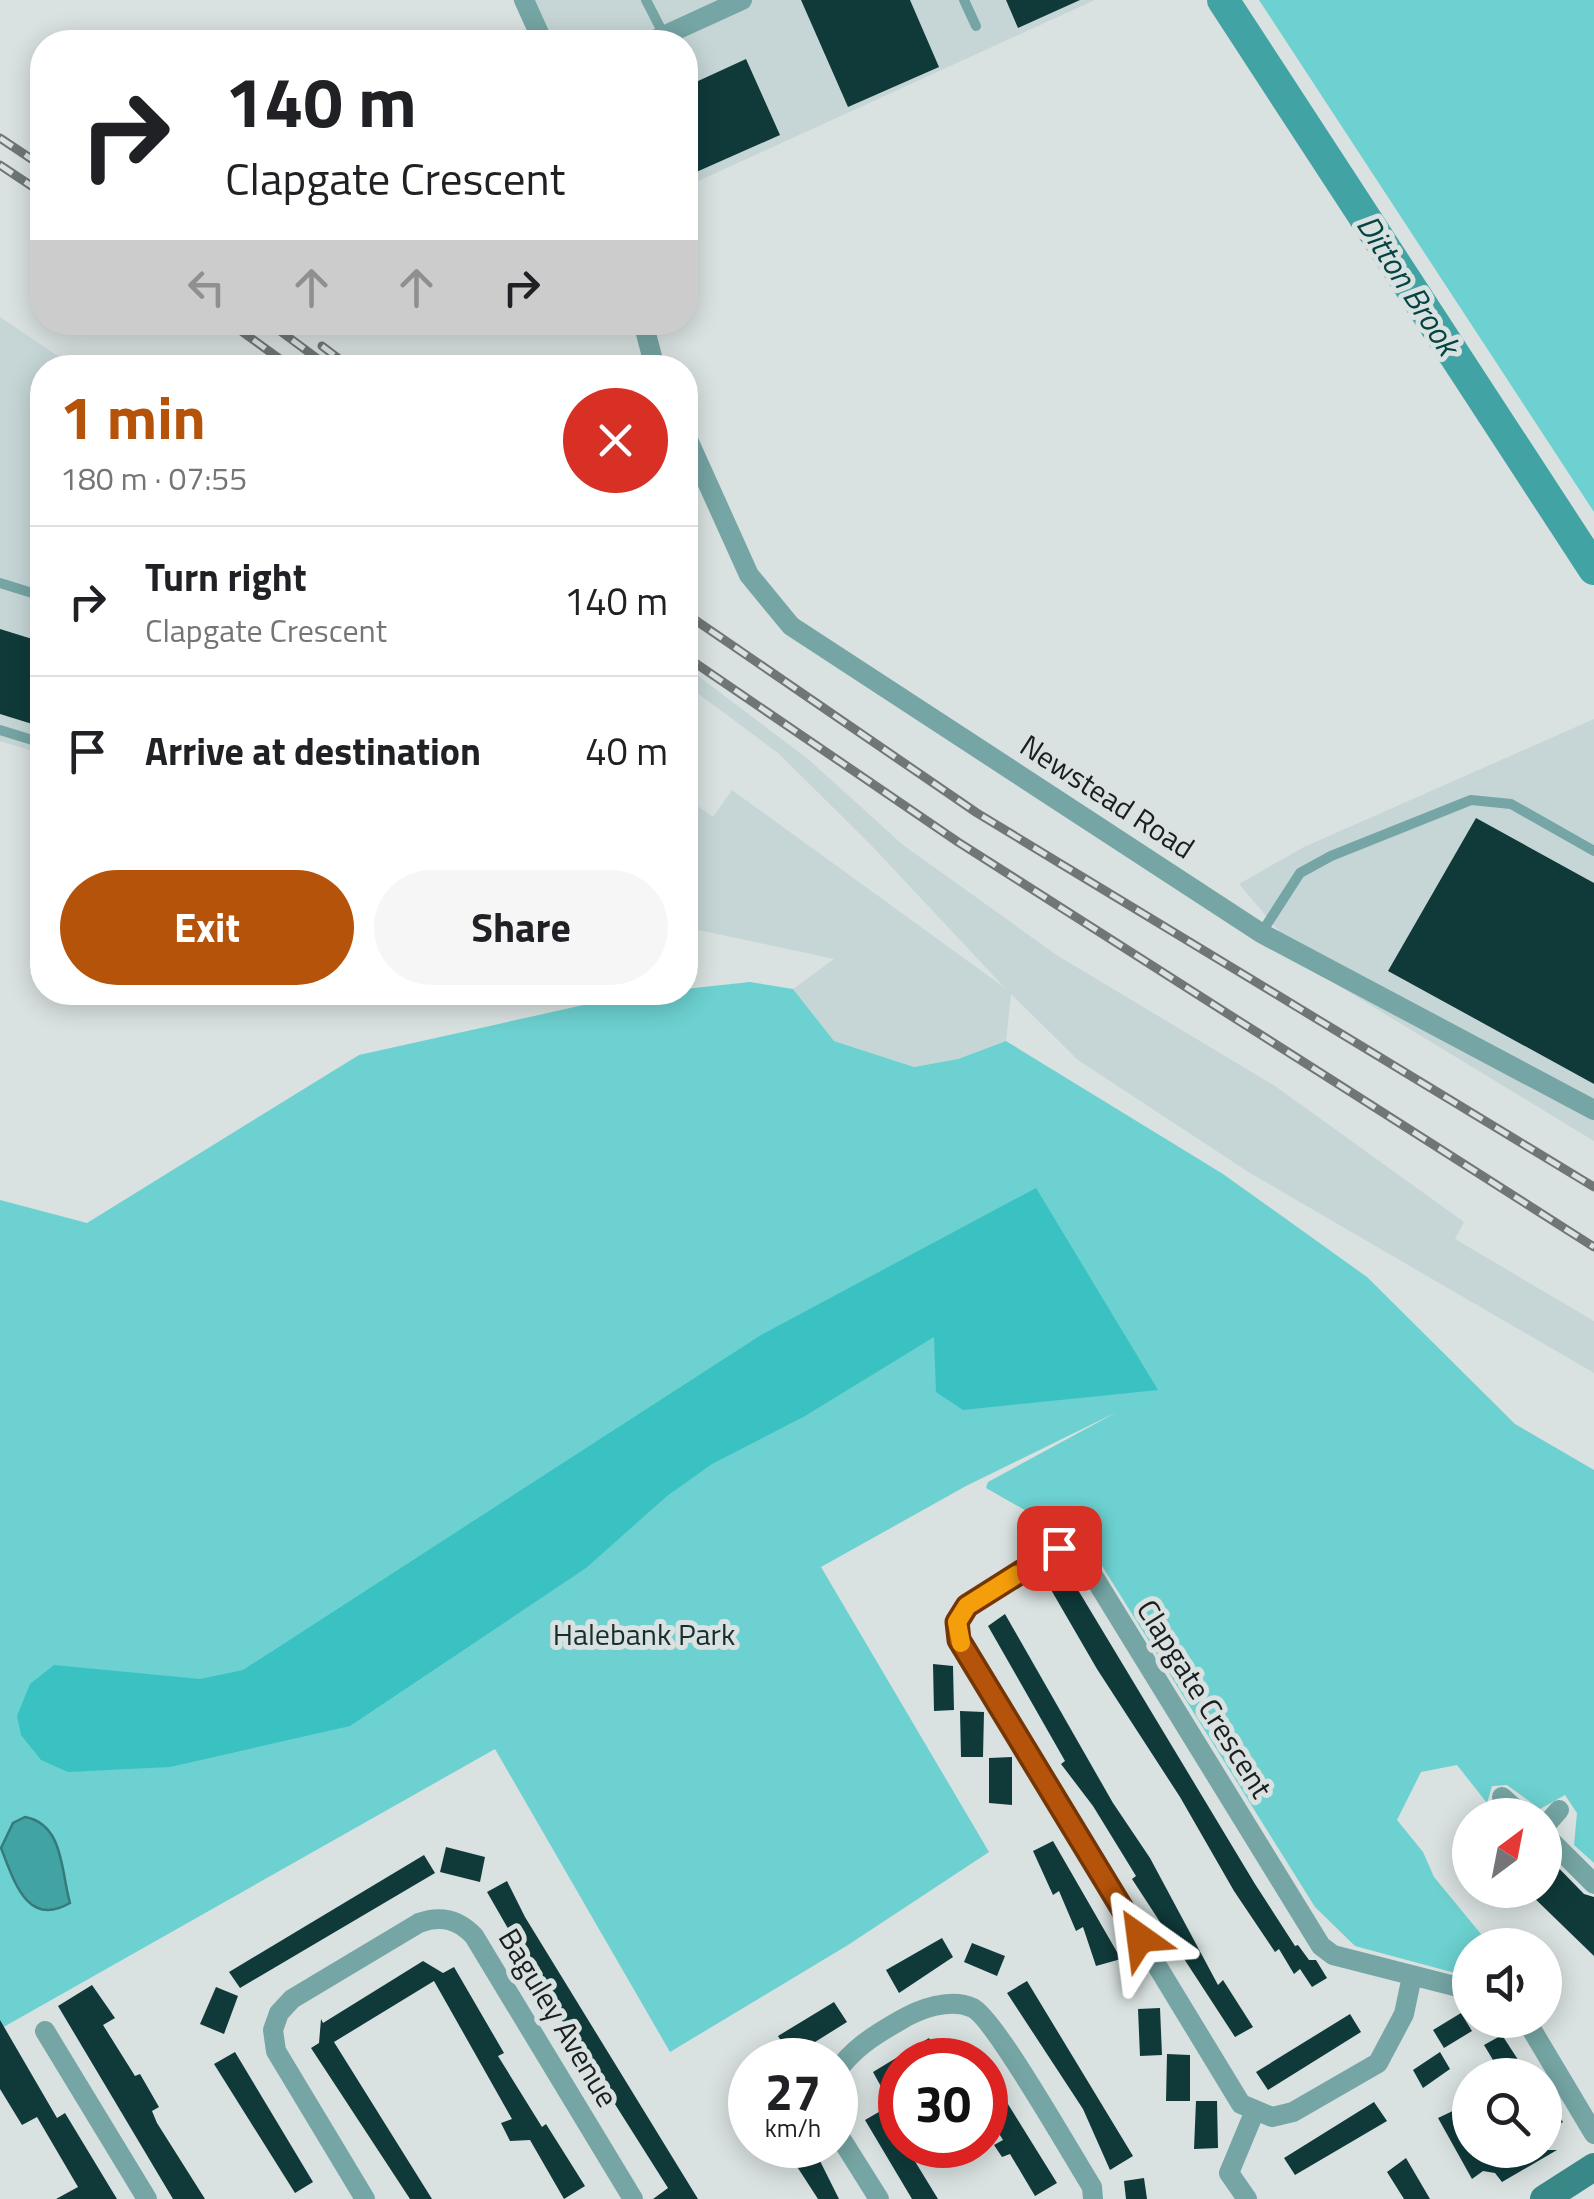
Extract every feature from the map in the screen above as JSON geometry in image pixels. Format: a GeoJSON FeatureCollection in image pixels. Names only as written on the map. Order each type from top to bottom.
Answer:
{"type":"FeatureCollection","features":[{"type":"Feature","properties":{"kind":"street"},"geometry":{"type":"LineString","coordinates":[[524,0],[537,30]]}},
{"type":"Feature","properties":{"kind":"street"},"geometry":{"type":"LineString","coordinates":[[677,30],[742,0]]}},
{"type":"Feature","properties":{"kind":"street","name":"Newstead Road"},"geometry":{"type":"LineString","coordinates":[[698,462],[749,575],[791,626],[1262,933],[1594,1110]]}},
{"type":"Feature","properties":{"kind":"street","name":"Clapgate Crescent"},"geometry":{"type":"LineString","coordinates":[[1254,2112],[1241,2104],[959,1640],[957,1622],[967,1606],[1059,1548],[1081,1556],[1321,1946],[1333,1955],[1452,1986]]}},
{"type":"Feature","properties":{"kind":"street"},"geometry":{"type":"LineString","coordinates":[[1562,1853],[1594,1884]]}},
{"type":"Feature","properties":{"kind":"street","name":"Baguley Avenue"},"geometry":{"type":"LineString","coordinates":[[357,2196],[276,2051],[275,2021],[292,1999],[419,1923],[439,1918],[458,1922],[474,1936],[633,2199]]}},
{"type":"Feature","properties":{"kind":"street"},"geometry":{"type":"LineString","coordinates":[[1247,2199],[1229,2172],[1254,2112],[1272,2117],[1292,2112],[1378,2064],[1404,2014],[1412,1976]]}},
{"type":"Feature","properties":{"kind":"street"},"geometry":{"type":"LineString","coordinates":[[858,2048],[908,2016],[944,2003],[974,2008],[1000,2038],[1092,2187],[1093,2199]]}},
{"type":"Feature","properties":{"kind":"street"},"geometry":{"type":"LineString","coordinates":[[45,2031],[49,2058],[148,2199]]}},
{"type":"Feature","properties":{"kind":"street"},"geometry":{"type":"LineString","coordinates":[[1537,2038],[1594,2134]]}},
{"type":"Feature","properties":{"kind":"street"},"geometry":{"type":"LineString","coordinates":[[858,2166],[878,2199]]}},
{"type":"Feature","properties":{"kind":"street"},"geometry":{"type":"LineString","coordinates":[[1544,2199],[1594,2167]]}},
{"type":"Feature","properties":{"kind":"lane"},"geometry":{"type":"LineString","coordinates":[[646,0],[654,30]]}},
{"type":"Feature","properties":{"kind":"lane"},"geometry":{"type":"LineString","coordinates":[[964,0],[976,26]]}},
{"type":"Feature","properties":{"kind":"lane"},"geometry":{"type":"LineString","coordinates":[[0,583],[30,592]]}},
{"type":"Feature","properties":{"kind":"lane"},"geometry":{"type":"LineString","coordinates":[[0,730],[30,739]]}},
{"type":"Feature","properties":{"kind":"lane"},"geometry":{"type":"LineString","coordinates":[[1262,933],[1300,873],[1331,856],[1471,800],[1511,804],[1594,851]]}},
{"type":"Feature","properties":{"kind":"shaded area"},"geometry":{"type":"Polygon","coordinates":[[[513,0],[1095,0],[698,181],[698,30],[528,30],[513,0]]]}},
{"type":"Feature","properties":{"kind":"shaded area"},"geometry":{"type":"Polygon","coordinates":[[[0,317],[56,355],[30,355],[30,750],[0,741],[0,317]]]}},
{"type":"Feature","properties":{"kind":"shaded area"},"geometry":{"type":"Polygon","coordinates":[[[698,676],[808,759],[903,845],[1058,956],[1275,1086],[1464,1222],[1455,1239],[1594,1321],[1594,1373],[1250,1173],[1078,1060],[1011,994],[1006,1041],[958,1059],[914,1067],[834,1041],[793,989],[834,959],[698,930],[698,806],[713,817],[732,790],[1005,988],[778,753],[698,694],[698,676]]]}},
{"type":"Feature","properties":{"kind":"shaded area"},"geometry":{"type":"Polygon","coordinates":[[[1594,719],[1594,1141],[1311,969],[1239,884],[1304,847],[1594,719]]]}},
{"type":"Feature","properties":{"kind":"shaded area"},"geometry":{"type":"Polygon","coordinates":[[[1036,1188],[1158,1390],[963,1410],[936,1392],[934,1337],[805,1416],[712,1464],[667,1496],[586,1568],[350,1726],[170,1767],[68,1772],[41,1760],[21,1735],[17,1716],[30,1684],[54,1665],[200,1679],[243,1670],[761,1335],[1036,1188]]]}},
{"type":"Feature","properties":{"kind":"shaded area"},"geometry":{"type":"Polygon","coordinates":[[[25,1817],[38,1821],[54,1839],[70,1903],[43,1910],[24,1897],[17,1886],[1,1848],[13,1823],[25,1817]]]}},
{"type":"Feature","properties":{"kind":"green space"},"geometry":{"type":"Polygon","coordinates":[[[1259,0],[1594,0],[1594,512],[1259,0]]]}},
{"type":"Feature","properties":{"kind":"green space","name":"Halebank Park"},"geometry":{"type":"Polygon","coordinates":[[[750,982],[793,989],[834,1041],[914,1067],[958,1059],[1006,1041],[1223,1174],[1367,1277],[1515,1424],[1594,1470],[1594,1863],[1574,1845],[1577,1813],[1565,1795],[1525,1798],[1507,1785],[1492,1786],[1488,1798],[1483,1798],[1457,1765],[1421,1772],[1397,1820],[1423,1852],[1434,1877],[1452,1899],[1452,1908],[1460,1908],[1476,1928],[1452,1928],[1452,1972],[1355,1946],[1315,1907],[1084,1537],[1060,1530],[986,1488],[988,1482],[1117,1412],[966,1486],[821,1567],[989,1852],[848,1945],[670,2052],[495,1749],[0,2029],[0,1200],[87,1223],[359,1055],[584,1005],[698,1005],[698,988],[750,982]]]}},
{"type":"Feature","properties":{"kind":"building"},"geometry":{"type":"Polygon","coordinates":[[[801,0],[910,0],[939,67],[848,107],[801,0]]]}},
{"type":"Feature","properties":{"kind":"building"},"geometry":{"type":"Polygon","coordinates":[[[1006,0],[1080,0],[1018,28],[1006,0]]]}},
{"type":"Feature","properties":{"kind":"building"},"geometry":{"type":"Polygon","coordinates":[[[746,59],[780,135],[698,171],[698,81],[746,59]]]}},
{"type":"Feature","properties":{"kind":"building"},"geometry":{"type":"Polygon","coordinates":[[[0,629],[30,638],[30,723],[0,714],[0,629]]]}},
{"type":"Feature","properties":{"kind":"building"},"geometry":{"type":"Polygon","coordinates":[[[1476,818],[1594,883],[1594,1084],[1388,971],[1476,818]]]}},
{"type":"Feature","properties":{"kind":"building"},"geometry":{"type":"Polygon","coordinates":[[[1069,1575],[1255,1884],[1295,1946],[1309,1960],[1316,1960],[1327,1978],[1312,1987],[1300,1969],[1294,1974],[1234,1891],[1050,1588],[1069,1575]]]}},
{"type":"Feature","properties":{"kind":"building"},"geometry":{"type":"Polygon","coordinates":[[[1005,1614],[1113,1803],[1150,1858],[1218,1985],[1223,1980],[1253,2027],[1235,2037],[1132,1879],[1136,1876],[1093,1806],[1061,1764],[1065,1761],[988,1626],[1005,1614]]]}},
{"type":"Feature","properties":{"kind":"building"},"geometry":{"type":"Polygon","coordinates":[[[933,1664],[953,1666],[954,1710],[934,1711],[933,1664]]]}},
{"type":"Feature","properties":{"kind":"building"},"geometry":{"type":"Polygon","coordinates":[[[960,1711],[984,1712],[983,1757],[961,1757],[960,1711]]]}},
{"type":"Feature","properties":{"kind":"building"},"geometry":{"type":"Polygon","coordinates":[[[1012,1757],[1012,1805],[989,1803],[989,1758],[1012,1757]]]}},
{"type":"Feature","properties":{"kind":"building"},"geometry":{"type":"Polygon","coordinates":[[[1053,1841],[1121,1959],[1096,1966],[1083,1927],[1076,1931],[1059,1891],[1053,1895],[1033,1851],[1053,1841]]]}},
{"type":"Feature","properties":{"kind":"building"},"geometry":{"type":"Polygon","coordinates":[[[446,1847],[485,1857],[480,1882],[440,1872],[446,1847]]]}},
{"type":"Feature","properties":{"kind":"building"},"geometry":{"type":"Polygon","coordinates":[[[424,1855],[435,1873],[240,1988],[229,1972],[424,1855]]]}},
{"type":"Feature","properties":{"kind":"building"},"geometry":{"type":"Polygon","coordinates":[[[1562,1871],[1584,1894],[1594,1897],[1594,1956],[1545,1908],[1562,1908],[1562,1871]]]}},
{"type":"Feature","properties":{"kind":"building"},"geometry":{"type":"Polygon","coordinates":[[[507,1881],[525,1917],[698,2199],[653,2199],[668,2188],[551,2003],[487,1892],[507,1881]]]}},
{"type":"Feature","properties":{"kind":"building"},"geometry":{"type":"Polygon","coordinates":[[[942,1938],[953,1957],[899,1993],[886,1970],[942,1938]]]}},
{"type":"Feature","properties":{"kind":"building"},"geometry":{"type":"Polygon","coordinates":[[[972,1943],[1005,1956],[997,1976],[964,1962],[972,1943]]]}},
{"type":"Feature","properties":{"kind":"building"},"geometry":{"type":"Polygon","coordinates":[[[423,1961],[443,1973],[454,1967],[504,2053],[498,2056],[585,2186],[564,2199],[530,2140],[510,2141],[501,2123],[512,2119],[434,1981],[334,2042],[432,2199],[410,2199],[311,2048],[319,2043],[321,2019],[323,2023],[423,1961]]]}},
{"type":"Feature","properties":{"kind":"building"},"geometry":{"type":"Polygon","coordinates":[[[1027,1981],[1133,2156],[1110,2170],[1083,2109],[1007,1993],[1027,1981]]]}},
{"type":"Feature","properties":{"kind":"building"},"geometry":{"type":"Polygon","coordinates":[[[92,1985],[115,2018],[103,2025],[135,2076],[140,2074],[159,2107],[152,2111],[157,2123],[205,2199],[173,2199],[58,2006],[92,1985]]]}},
{"type":"Feature","properties":{"kind":"building"},"geometry":{"type":"Polygon","coordinates":[[[216,1987],[238,1996],[224,2034],[200,2024],[216,1987]]]}},
{"type":"Feature","properties":{"kind":"building"},"geometry":{"type":"Polygon","coordinates":[[[834,2002],[847,2022],[821,2038],[778,2036],[834,2002]]]}},
{"type":"Feature","properties":{"kind":"building"},"geometry":{"type":"Polygon","coordinates":[[[1160,2008],[1162,2055],[1140,2056],[1138,2009],[1160,2008]]]}},
{"type":"Feature","properties":{"kind":"building"},"geometry":{"type":"Polygon","coordinates":[[[1350,2014],[1361,2032],[1268,2090],[1256,2072],[1350,2014]]]}},
{"type":"Feature","properties":{"kind":"building"},"geometry":{"type":"Polygon","coordinates":[[[1452,2018],[1452,2038],[1460,2038],[1444,2048],[1433,2030],[1452,2018]]]}},
{"type":"Feature","properties":{"kind":"building"},"geometry":{"type":"Polygon","coordinates":[[[0,2020],[57,2118],[65,2113],[117,2199],[56,2199],[78,2187],[37,2117],[22,2125],[0,2089],[0,2020]]]}},
{"type":"Feature","properties":{"kind":"building"},"geometry":{"type":"Polygon","coordinates":[[[1504,2038],[1517,2058],[1492,2058],[1484,2045],[1504,2038]]]}},
{"type":"Feature","properties":{"kind":"building"},"geometry":{"type":"Polygon","coordinates":[[[235,2052],[313,2182],[295,2193],[214,2064],[235,2052]]]}},
{"type":"Feature","properties":{"kind":"building"},"geometry":{"type":"Polygon","coordinates":[[[1440,2052],[1450,2069],[1423,2088],[1413,2070],[1440,2052]]]}},
{"type":"Feature","properties":{"kind":"building"},"geometry":{"type":"Polygon","coordinates":[[[1167,2054],[1190,2055],[1190,2101],[1166,2101],[1167,2054]]]}},
{"type":"Feature","properties":{"kind":"building"},"geometry":{"type":"Polygon","coordinates":[[[1196,2101],[1217,2101],[1218,2148],[1194,2149],[1196,2101]]]}},
{"type":"Feature","properties":{"kind":"building"},"geometry":{"type":"Polygon","coordinates":[[[1374,2102],[1387,2121],[1295,2175],[1284,2158],[1374,2102]]]}},
{"type":"Feature","properties":{"kind":"building"},"geometry":{"type":"Polygon","coordinates":[[[1008,2104],[1057,2183],[1035,2196],[1010,2154],[1008,2104]]]}},
{"type":"Feature","properties":{"kind":"building"},"geometry":{"type":"Polygon","coordinates":[[[1452,2111],[1452,2143],[1438,2118],[1452,2111]]]}},
{"type":"Feature","properties":{"kind":"building"},"geometry":{"type":"Polygon","coordinates":[[[878,2112],[878,2142],[865,2120],[878,2112]]]}},
{"type":"Feature","properties":{"kind":"building"},"geometry":{"type":"Polygon","coordinates":[[[1406,2158],[1430,2199],[1404,2199],[1387,2172],[1406,2158]]]}},
{"type":"Feature","properties":{"kind":"building"},"geometry":{"type":"Polygon","coordinates":[[[798,2168],[824,2168],[839,2199],[818,2199],[798,2168]]]}},
{"type":"Feature","properties":{"kind":"building"},"geometry":{"type":"Polygon","coordinates":[[[894,2168],[919,2168],[938,2199],[912,2199],[894,2168]]]}},
{"type":"Feature","properties":{"kind":"building"},"geometry":{"type":"Polygon","coordinates":[[[1466,2168],[1526,2168],[1502,2182],[1495,2173],[1483,2171],[1472,2179],[1466,2168]]]}},
{"type":"Feature","properties":{"kind":"building"},"geometry":{"type":"Polygon","coordinates":[[[1144,2178],[1147,2199],[1126,2199],[1124,2181],[1144,2178]]]}},
{"type":"Feature","properties":{"kind":"waterway","name":"Ditton Brook"},"geometry":{"type":"LineString","coordinates":[[1223,0],[1594,569]]}},
{"type":"Feature","properties":{"kind":"railway"},"geometry":{"type":"LineString","coordinates":[[0,138],[30,158]]}},
{"type":"Feature","properties":{"kind":"railway"},"geometry":{"type":"LineString","coordinates":[[0,165],[30,185]]}},
{"type":"Feature","properties":{"kind":"railway"},"geometry":{"type":"LineString","coordinates":[[247,335],[274,355]]}},
{"type":"Feature","properties":{"kind":"railway"},"geometry":{"type":"LineString","coordinates":[[286,335],[312,355]]}},
{"type":"Feature","properties":{"kind":"railway"},"geometry":{"type":"LineString","coordinates":[[322,346],[334,355]]}},
{"type":"Feature","properties":{"kind":"railway"},"geometry":{"type":"LineString","coordinates":[[698,622],[977,813],[1594,1187]]}},
{"type":"Feature","properties":{"kind":"railway"},"geometry":{"type":"LineString","coordinates":[[698,665],[958,842],[1594,1247]]}},
{"type":"Feature","properties":{"kind":"slow traffic"},"geometry":{"type":"LineString","coordinates":[[961,1643],[957,1622],[967,1606],[1016,1575]]}},
{"type":"Feature","properties":{"kind":"route"},"geometry":{"type":"LineString","coordinates":[[1059,1548],[967,1606],[957,1622],[959,1640],[1140,1938]]}}]}
